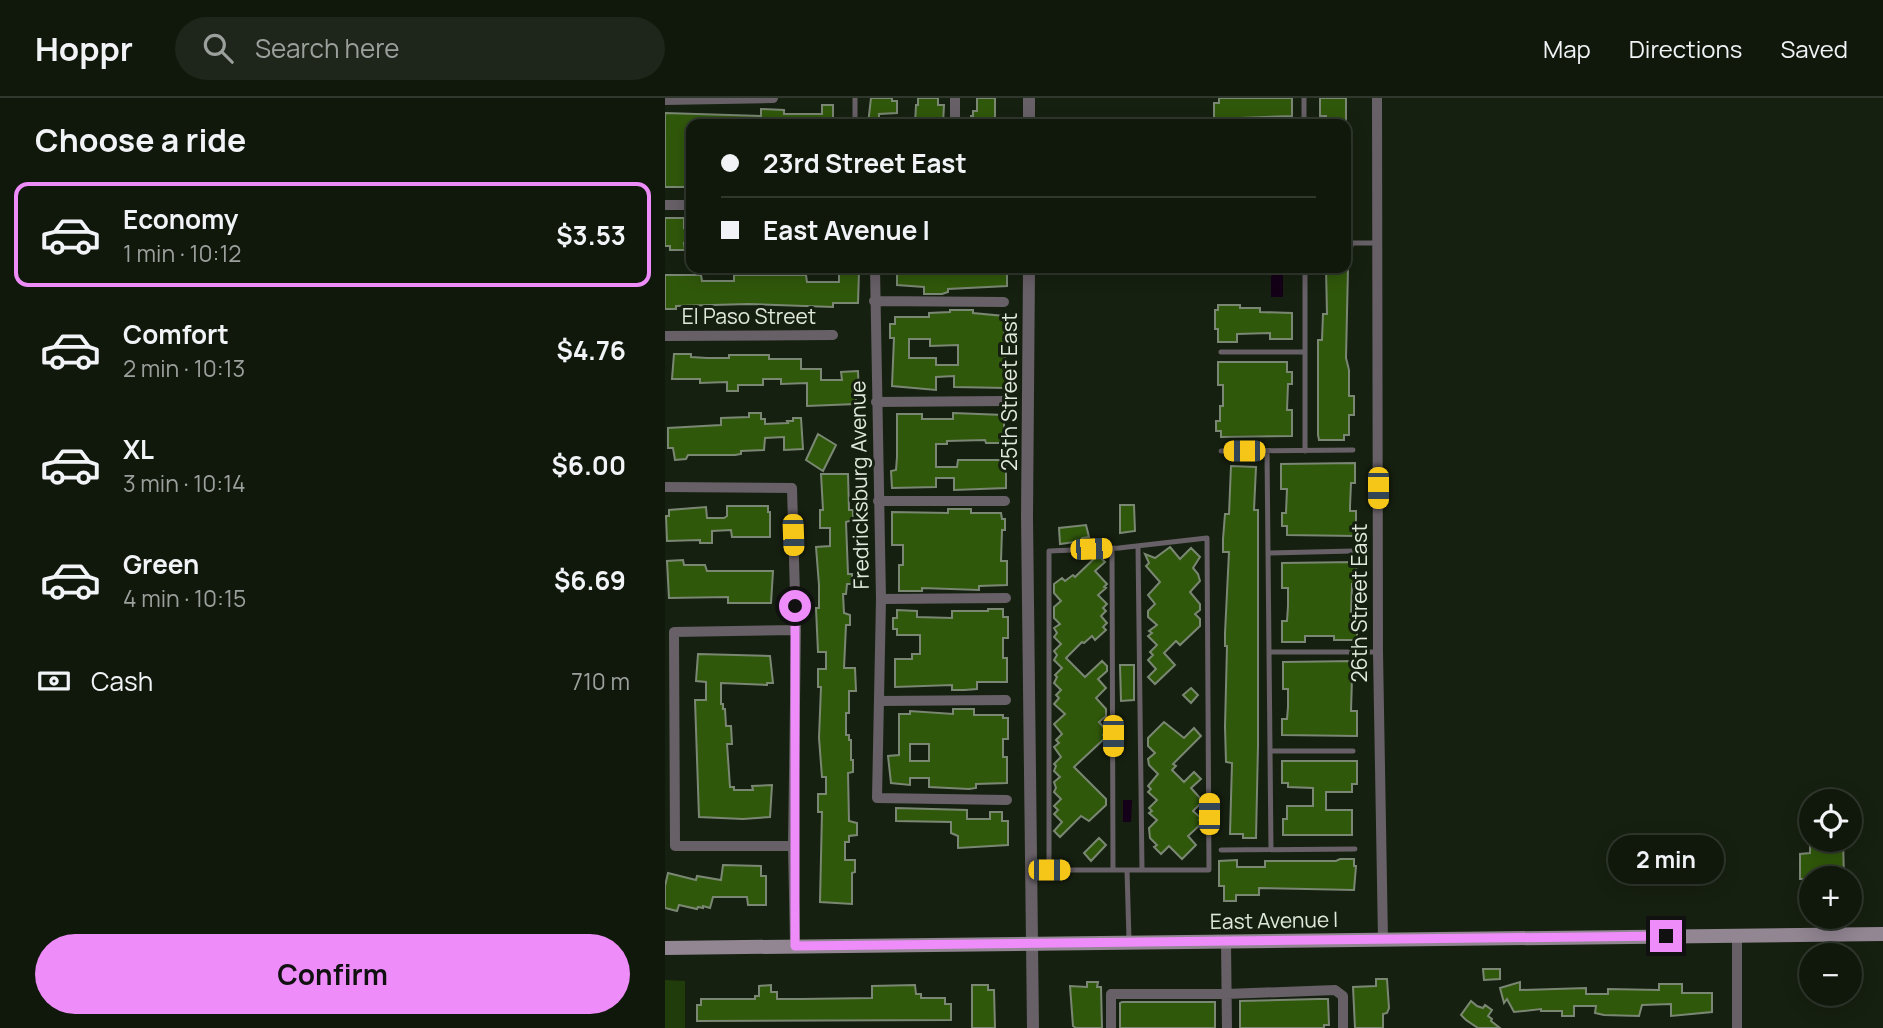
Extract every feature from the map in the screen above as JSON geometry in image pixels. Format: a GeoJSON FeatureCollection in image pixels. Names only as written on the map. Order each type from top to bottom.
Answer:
{"type":"FeatureCollection","features":[{"type":"Feature","properties":{"kind":"main road","name":"East Avenue I"},"geometry":{"type":"LineString","coordinates":[[665,948],[1883,934]]}},
{"type":"Feature","properties":{"kind":"street"},"geometry":{"type":"LineString","coordinates":[[665,100],[773,98]]}},
{"type":"Feature","properties":{"kind":"street"},"geometry":{"type":"LineString","coordinates":[[955,98],[955,119]]}},
{"type":"Feature","properties":{"kind":"street"},"geometry":{"type":"LineString","coordinates":[[1029,98],[1029,119]]}},
{"type":"Feature","properties":{"kind":"street","name":"26th Street East"},"geometry":{"type":"LineString","coordinates":[[1377,98],[1378,652],[1383,940]]}},
{"type":"Feature","properties":{"kind":"street"},"geometry":{"type":"LineString","coordinates":[[665,205],[686,205]]}},
{"type":"Feature","properties":{"kind":"street","name":"Fredricksburg Avenue"},"geometry":{"type":"LineString","coordinates":[[875,273],[881,599],[877,799],[1007,800]]}},
{"type":"Feature","properties":{"kind":"street","name":"25th Street East"},"geometry":{"type":"LineString","coordinates":[[1029,273],[1027,517],[1032,943]]}},
{"type":"Feature","properties":{"kind":"street"},"geometry":{"type":"LineString","coordinates":[[874,301],[1004,302]]}},
{"type":"Feature","properties":{"kind":"street","name":"El Paso Street"},"geometry":{"type":"LineString","coordinates":[[665,336],[833,335]]}},
{"type":"Feature","properties":{"kind":"street"},"geometry":{"type":"LineString","coordinates":[[876,402],[1004,401]]}},
{"type":"Feature","properties":{"kind":"street"},"geometry":{"type":"LineString","coordinates":[[665,487],[792,488],[796,630],[793,846],[795,946]]}},
{"type":"Feature","properties":{"kind":"street"},"geometry":{"type":"LineString","coordinates":[[878,501],[1005,501]]}},
{"type":"Feature","properties":{"kind":"street"},"geometry":{"type":"LineString","coordinates":[[881,599],[1006,598]]}},
{"type":"Feature","properties":{"kind":"street"},"geometry":{"type":"LineString","coordinates":[[793,846],[675,846],[674,632],[796,630]]}},
{"type":"Feature","properties":{"kind":"street"},"geometry":{"type":"LineString","coordinates":[[879,701],[1006,700]]}},
{"type":"Feature","properties":{"kind":"street"},"geometry":{"type":"LineString","coordinates":[[1737,935],[1737,1028]]}},
{"type":"Feature","properties":{"kind":"street"},"geometry":{"type":"LineString","coordinates":[[1226,942],[1227,1028]]}},
{"type":"Feature","properties":{"kind":"street"},"geometry":{"type":"LineString","coordinates":[[1032,943],[1033,1028]]}},
{"type":"Feature","properties":{"kind":"street"},"geometry":{"type":"LineString","coordinates":[[1111,1028],[1111,994],[1335,990],[1343,996],[1343,1028]]}},
{"type":"Feature","properties":{"kind":"lane"},"geometry":{"type":"LineString","coordinates":[[855,98],[855,119]]}},
{"type":"Feature","properties":{"kind":"lane"},"geometry":{"type":"LineString","coordinates":[[1304,98],[1304,119]]}},
{"type":"Feature","properties":{"kind":"lane"},"geometry":{"type":"LineString","coordinates":[[1352,243],[1377,243]]}},
{"type":"Feature","properties":{"kind":"lane"},"geometry":{"type":"LineString","coordinates":[[1305,273],[1305,451]]}},
{"type":"Feature","properties":{"kind":"lane"},"geometry":{"type":"LineString","coordinates":[[1221,352],[1305,352]]}},
{"type":"Feature","properties":{"kind":"lane"},"geometry":{"type":"LineString","coordinates":[[1221,451],[1353,450]]}},
{"type":"Feature","properties":{"kind":"lane"},"geometry":{"type":"LineString","coordinates":[[1267,451],[1271,850]]}},
{"type":"Feature","properties":{"kind":"lane"},"geometry":{"type":"LineString","coordinates":[[1207,538],[1209,870],[1049,870],[1049,551],[1112,548],[1207,538]]}},
{"type":"Feature","properties":{"kind":"lane"},"geometry":{"type":"LineString","coordinates":[[1138,546],[1142,870]]}},
{"type":"Feature","properties":{"kind":"lane"},"geometry":{"type":"LineString","coordinates":[[1112,548],[1113,870]]}},
{"type":"Feature","properties":{"kind":"lane"},"geometry":{"type":"LineString","coordinates":[[1268,553],[1353,551]]}},
{"type":"Feature","properties":{"kind":"lane"},"geometry":{"type":"LineString","coordinates":[[1269,652],[1378,652]]}},
{"type":"Feature","properties":{"kind":"lane"},"geometry":{"type":"LineString","coordinates":[[1270,751],[1353,751]]}},
{"type":"Feature","properties":{"kind":"lane"},"geometry":{"type":"LineString","coordinates":[[1221,850],[1355,849]]}},
{"type":"Feature","properties":{"kind":"lane"},"geometry":{"type":"LineString","coordinates":[[1127,870],[1129,942]]}},
{"type":"Feature","properties":{"kind":"green space"},"geometry":{"type":"Polygon","coordinates":[[[665,980],[685,981],[685,1028],[665,1028],[665,980]]]}},
{"type":"Feature","properties":{"kind":"shaded area"},"geometry":{"type":"Polygon","coordinates":[[[1283,273],[1283,297],[1271,297],[1271,276],[1283,273]]]}},
{"type":"Feature","properties":{"kind":"shaded area"},"geometry":{"type":"Polygon","coordinates":[[[1123,800],[1132,800],[1131,822],[1123,822],[1123,800]]]}},
{"type":"Feature","properties":{"kind":"building"},"geometry":{"type":"Polygon","coordinates":[[[871,98],[892,98],[892,101],[897,101],[897,113],[879,114],[879,119],[869,119],[871,98]]]}},
{"type":"Feature","properties":{"kind":"building"},"geometry":{"type":"Polygon","coordinates":[[[918,98],[938,98],[938,105],[944,105],[943,119],[915,119],[918,98]]]}},
{"type":"Feature","properties":{"kind":"building"},"geometry":{"type":"Polygon","coordinates":[[[977,98],[995,98],[995,119],[971,119],[973,111],[977,111],[977,98]]]}},
{"type":"Feature","properties":{"kind":"building"},"geometry":{"type":"Polygon","coordinates":[[[1219,98],[1292,98],[1292,116],[1214,119],[1214,103],[1219,103],[1219,98]]]}},
{"type":"Feature","properties":{"kind":"building"},"geometry":{"type":"Polygon","coordinates":[[[1320,98],[1346,98],[1346,119],[1326,119],[1326,116],[1320,116],[1320,98]]]}},
{"type":"Feature","properties":{"kind":"building"},"geometry":{"type":"Polygon","coordinates":[[[822,105],[833,105],[833,119],[686,119],[686,187],[665,187],[665,113],[761,116],[761,109],[784,110],[784,114],[822,114],[822,105]]]}},
{"type":"Feature","properties":{"kind":"building"},"geometry":{"type":"Polygon","coordinates":[[[665,218],[684,218],[685,250],[670,250],[670,246],[665,246],[665,218]]]}},
{"type":"Feature","properties":{"kind":"building"},"geometry":{"type":"Polygon","coordinates":[[[839,273],[859,273],[858,303],[833,303],[833,307],[749,304],[676,306],[676,309],[665,309],[665,275],[701,275],[702,281],[734,281],[734,275],[806,275],[807,282],[839,282],[839,273]]]}},
{"type":"Feature","properties":{"kind":"building"},"geometry":{"type":"Polygon","coordinates":[[[897,273],[1007,273],[1007,286],[948,289],[948,292],[942,294],[924,294],[924,287],[897,285],[897,273]]]}},
{"type":"Feature","properties":{"kind":"building"},"geometry":{"type":"Polygon","coordinates":[[[1326,273],[1348,273],[1346,358],[1349,396],[1354,396],[1354,415],[1349,415],[1349,435],[1344,435],[1344,440],[1319,440],[1318,435],[1318,340],[1322,340],[1323,314],[1327,314],[1326,273]]]}},
{"type":"Feature","properties":{"kind":"building"},"geometry":{"type":"Polygon","coordinates":[[[1218,305],[1260,308],[1260,312],[1292,313],[1292,339],[1270,339],[1270,333],[1237,334],[1237,342],[1218,342],[1215,310],[1218,310],[1218,305]]]}},
{"type":"Feature","properties":{"kind":"building"},"geometry":{"type":"Polygon","coordinates":[[[973,310],[973,313],[1004,316],[1006,388],[954,387],[954,376],[936,377],[936,390],[892,386],[894,338],[890,338],[890,324],[895,324],[895,317],[929,317],[929,313],[973,310]],[[909,339],[909,358],[936,358],[936,365],[958,365],[958,345],[930,346],[930,339],[909,339]]]}},
{"type":"Feature","properties":{"kind":"building"},"geometry":{"type":"Polygon","coordinates":[[[674,354],[707,358],[769,355],[769,359],[801,359],[801,369],[821,369],[821,380],[842,380],[841,372],[858,371],[859,396],[856,396],[856,404],[807,406],[807,383],[781,384],[781,379],[763,379],[763,385],[738,385],[738,391],[727,391],[727,382],[700,383],[700,379],[672,379],[674,354]]]}},
{"type":"Feature","properties":{"kind":"building"},"geometry":{"type":"Polygon","coordinates":[[[1218,362],[1287,362],[1287,372],[1292,372],[1292,384],[1288,384],[1287,410],[1292,410],[1292,436],[1221,437],[1221,431],[1216,431],[1216,421],[1220,421],[1220,406],[1223,406],[1223,385],[1218,385],[1218,362]]]}},
{"type":"Feature","properties":{"kind":"building"},"geometry":{"type":"Polygon","coordinates":[[[749,413],[761,413],[765,424],[788,423],[787,421],[793,421],[793,418],[801,418],[803,449],[784,450],[784,437],[765,438],[764,450],[741,451],[741,454],[735,455],[688,455],[686,459],[675,460],[673,448],[668,448],[668,428],[721,425],[721,418],[749,417],[749,413]]]}},
{"type":"Feature","properties":{"kind":"building"},"geometry":{"type":"Polygon","coordinates":[[[953,413],[1004,415],[1004,443],[986,443],[985,440],[936,444],[936,467],[957,467],[958,460],[1006,460],[1006,488],[954,490],[954,478],[936,478],[936,487],[892,488],[891,471],[896,470],[897,457],[897,414],[922,414],[922,419],[953,419],[953,413]]]}},
{"type":"Feature","properties":{"kind":"building"},"geometry":{"type":"Polygon","coordinates":[[[818,434],[836,445],[823,471],[806,460],[818,434]]]}},
{"type":"Feature","properties":{"kind":"building"},"geometry":{"type":"Polygon","coordinates":[[[1355,463],[1350,511],[1356,511],[1356,536],[1287,535],[1287,526],[1282,526],[1282,513],[1286,513],[1287,489],[1281,489],[1281,464],[1355,463]]]}},
{"type":"Feature","properties":{"kind":"building"},"geometry":{"type":"Polygon","coordinates":[[[1231,466],[1256,467],[1256,838],[1230,834],[1232,763],[1226,762],[1225,727],[1225,633],[1229,552],[1223,552],[1223,539],[1225,514],[1229,514],[1231,466]]]}},
{"type":"Feature","properties":{"kind":"building"},"geometry":{"type":"Polygon","coordinates":[[[821,474],[848,474],[849,510],[853,510],[853,520],[846,522],[848,574],[852,574],[852,584],[847,584],[846,594],[843,594],[844,613],[850,615],[850,625],[846,625],[844,668],[855,668],[856,691],[849,691],[849,713],[846,713],[846,735],[849,735],[851,740],[853,760],[853,772],[848,773],[849,821],[857,823],[857,835],[849,836],[849,842],[845,842],[845,860],[855,860],[855,872],[852,873],[852,904],[820,902],[822,812],[818,812],[818,794],[826,794],[826,777],[822,777],[819,738],[821,687],[818,687],[818,669],[826,669],[826,652],[818,652],[816,608],[819,608],[819,585],[816,547],[830,546],[830,528],[820,528],[820,510],[823,510],[821,474]]]}},
{"type":"Feature","properties":{"kind":"building"},"geometry":{"type":"Polygon","coordinates":[[[1120,505],[1134,505],[1135,531],[1120,533],[1120,505]]]}},
{"type":"Feature","properties":{"kind":"building"},"geometry":{"type":"Polygon","coordinates":[[[727,506],[768,506],[770,537],[732,537],[731,530],[712,531],[712,543],[700,543],[700,540],[667,541],[666,516],[669,516],[669,510],[706,507],[707,518],[724,518],[727,516],[727,506]]]}},
{"type":"Feature","properties":{"kind":"building"},"geometry":{"type":"Polygon","coordinates":[[[948,509],[971,509],[971,513],[1001,513],[1002,519],[1005,519],[1005,530],[1002,530],[1001,561],[1007,561],[1007,585],[979,586],[979,590],[922,588],[922,591],[899,591],[899,565],[903,565],[903,545],[892,545],[892,512],[948,513],[948,509]]]}},
{"type":"Feature","properties":{"kind":"building"},"geometry":{"type":"Polygon","coordinates":[[[1086,525],[1089,537],[1082,538],[1082,541],[1060,544],[1059,528],[1086,525]]]}},
{"type":"Feature","properties":{"kind":"building"},"geometry":{"type":"Polygon","coordinates":[[[1170,547],[1180,559],[1191,548],[1200,557],[1193,568],[1200,581],[1190,592],[1200,604],[1200,610],[1195,614],[1200,619],[1200,626],[1180,645],[1176,641],[1164,653],[1175,665],[1155,684],[1148,677],[1156,669],[1148,660],[1153,655],[1150,652],[1157,645],[1148,636],[1152,633],[1149,631],[1157,625],[1148,617],[1148,611],[1155,604],[1148,595],[1160,582],[1146,566],[1149,563],[1145,554],[1155,558],[1170,547]]]}},
{"type":"Feature","properties":{"kind":"building"},"geometry":{"type":"Polygon","coordinates":[[[1098,555],[1105,562],[1095,571],[1107,584],[1098,595],[1107,604],[1103,608],[1106,611],[1101,616],[1107,623],[1103,627],[1106,630],[1095,640],[1092,636],[1082,642],[1066,658],[1085,677],[1102,661],[1107,666],[1107,671],[1098,679],[1106,688],[1096,698],[1106,709],[1106,716],[1099,722],[1107,731],[1103,735],[1105,738],[1074,767],[1106,799],[1106,805],[1089,821],[1081,816],[1060,837],[1054,831],[1062,822],[1054,814],[1058,810],[1054,806],[1061,799],[1054,792],[1054,782],[1060,777],[1054,771],[1054,764],[1061,757],[1054,747],[1059,743],[1056,740],[1062,734],[1054,724],[1065,714],[1054,704],[1059,698],[1056,695],[1061,690],[1054,683],[1057,677],[1055,675],[1062,668],[1054,660],[1057,655],[1054,651],[1061,644],[1054,637],[1057,633],[1054,628],[1060,624],[1054,618],[1054,607],[1061,601],[1054,593],[1054,584],[1062,578],[1065,581],[1073,575],[1075,577],[1098,555]]]}},
{"type":"Feature","properties":{"kind":"building"},"geometry":{"type":"Polygon","coordinates":[[[683,560],[684,565],[705,565],[707,571],[773,571],[771,603],[728,603],[728,597],[669,598],[667,561],[683,560]]]}},
{"type":"Feature","properties":{"kind":"building"},"geometry":{"type":"Polygon","coordinates":[[[1356,562],[1357,584],[1352,584],[1351,615],[1357,615],[1357,640],[1334,640],[1334,636],[1305,636],[1305,642],[1282,642],[1282,621],[1287,621],[1288,588],[1282,588],[1282,563],[1356,562]]]}},
{"type":"Feature","properties":{"kind":"building"},"geometry":{"type":"Polygon","coordinates":[[[1003,609],[1003,617],[1008,617],[1008,638],[1003,638],[1003,658],[1007,658],[1007,682],[977,682],[977,689],[964,690],[952,690],[952,685],[895,687],[895,659],[912,659],[912,654],[920,654],[920,635],[897,635],[897,629],[893,629],[893,618],[897,618],[897,610],[917,611],[917,617],[952,618],[952,611],[1003,609]]]}},
{"type":"Feature","properties":{"kind":"building"},"geometry":{"type":"Polygon","coordinates":[[[698,654],[770,656],[773,683],[721,683],[721,704],[725,709],[726,726],[731,726],[732,744],[727,744],[730,787],[734,787],[734,790],[753,790],[752,786],[772,785],[770,817],[699,817],[695,700],[706,700],[706,682],[696,681],[698,654]]]}},
{"type":"Feature","properties":{"kind":"building"},"geometry":{"type":"Polygon","coordinates":[[[1356,661],[1356,678],[1352,678],[1351,711],[1357,711],[1357,736],[1282,735],[1282,719],[1287,719],[1288,707],[1288,689],[1283,689],[1283,662],[1356,661]]]}},
{"type":"Feature","properties":{"kind":"building"},"geometry":{"type":"Polygon","coordinates":[[[1120,665],[1134,665],[1134,700],[1121,701],[1120,665]]]}},
{"type":"Feature","properties":{"kind":"building"},"geometry":{"type":"Polygon","coordinates":[[[1191,688],[1198,695],[1191,703],[1183,695],[1191,688]]]}},
{"type":"Feature","properties":{"kind":"building"},"geometry":{"type":"Polygon","coordinates":[[[953,709],[974,709],[974,715],[1003,715],[1003,718],[1008,718],[1008,739],[1003,739],[1003,757],[1007,757],[1007,783],[976,784],[976,788],[969,789],[929,787],[929,778],[910,778],[910,785],[891,783],[888,756],[899,755],[899,714],[910,714],[910,711],[953,714],[953,709]],[[910,744],[910,761],[929,761],[929,744],[910,744]]]}},
{"type":"Feature","properties":{"kind":"building"},"geometry":{"type":"Polygon","coordinates":[[[1164,722],[1184,738],[1194,728],[1201,736],[1173,764],[1176,766],[1172,770],[1184,782],[1194,772],[1201,779],[1191,788],[1200,798],[1200,804],[1193,811],[1201,818],[1199,820],[1202,823],[1188,836],[1196,845],[1182,859],[1169,846],[1161,854],[1150,838],[1149,828],[1157,820],[1149,813],[1152,811],[1149,808],[1157,800],[1148,792],[1151,789],[1148,786],[1158,774],[1149,765],[1148,759],[1155,753],[1148,746],[1148,738],[1164,722]]]}},
{"type":"Feature","properties":{"kind":"building"},"geometry":{"type":"Polygon","coordinates":[[[1282,761],[1357,761],[1357,784],[1352,784],[1352,792],[1326,792],[1326,810],[1352,810],[1352,835],[1283,835],[1283,819],[1287,819],[1287,806],[1313,806],[1313,788],[1288,787],[1288,783],[1282,783],[1282,761]]]}},
{"type":"Feature","properties":{"kind":"building"},"geometry":{"type":"Polygon","coordinates":[[[896,808],[967,810],[967,819],[990,819],[990,812],[1002,812],[1002,821],[1008,821],[1008,845],[958,848],[958,836],[951,833],[951,822],[896,821],[896,808]]]}},
{"type":"Feature","properties":{"kind":"building"},"geometry":{"type":"Polygon","coordinates":[[[1099,838],[1106,845],[1091,861],[1084,853],[1099,838]]]}},
{"type":"Feature","properties":{"kind":"building"},"geometry":{"type":"Polygon","coordinates":[[[1843,852],[1844,866],[1800,866],[1800,854],[1843,852]]]}},
{"type":"Feature","properties":{"kind":"building"},"geometry":{"type":"Polygon","coordinates":[[[1354,859],[1354,890],[1259,888],[1259,895],[1236,895],[1236,901],[1224,901],[1224,886],[1219,886],[1219,861],[1237,860],[1237,867],[1265,867],[1265,861],[1354,859]]]}},
{"type":"Feature","properties":{"kind":"building"},"geometry":{"type":"Polygon","coordinates":[[[723,865],[761,866],[761,876],[766,876],[766,905],[748,905],[747,897],[713,897],[710,908],[703,906],[697,909],[679,905],[677,911],[665,908],[668,873],[696,880],[697,876],[721,880],[723,865]]]}},
{"type":"Feature","properties":{"kind":"building"},"geometry":{"type":"Polygon","coordinates":[[[1483,969],[1500,969],[1500,979],[1484,980],[1483,969]]]}},
{"type":"Feature","properties":{"kind":"building"},"geometry":{"type":"Polygon","coordinates":[[[1376,979],[1387,979],[1389,1008],[1387,1013],[1383,1014],[1383,1028],[1355,1028],[1353,987],[1376,986],[1376,979]]]}},
{"type":"Feature","properties":{"kind":"building"},"geometry":{"type":"Polygon","coordinates":[[[1087,982],[1098,982],[1097,987],[1101,987],[1102,1028],[1073,1026],[1070,986],[1087,987],[1087,982]]]}},
{"type":"Feature","properties":{"kind":"building"},"geometry":{"type":"Polygon","coordinates":[[[1520,982],[1520,990],[1586,988],[1586,994],[1608,994],[1608,989],[1659,990],[1659,984],[1682,984],[1682,993],[1712,993],[1712,1012],[1671,1016],[1671,1004],[1642,1005],[1639,1016],[1595,1013],[1596,1006],[1574,1006],[1574,1016],[1562,1016],[1562,1011],[1541,1009],[1514,1012],[1507,999],[1504,1003],[1500,988],[1520,982]]]}},
{"type":"Feature","properties":{"kind":"building"},"geometry":{"type":"Polygon","coordinates":[[[771,985],[771,992],[777,992],[777,999],[801,999],[872,998],[872,986],[915,985],[916,994],[921,994],[921,998],[945,998],[945,1004],[951,1004],[951,1020],[697,1021],[697,1005],[701,1005],[701,999],[755,999],[755,996],[759,996],[759,986],[771,985]]]}},
{"type":"Feature","properties":{"kind":"building"},"geometry":{"type":"Polygon","coordinates":[[[972,985],[988,985],[988,990],[994,990],[995,1028],[972,1028],[972,985]]]}},
{"type":"Feature","properties":{"kind":"building"},"geometry":{"type":"Polygon","coordinates":[[[1328,999],[1329,1025],[1324,1025],[1324,1028],[1240,1028],[1240,1001],[1328,999]]]}},
{"type":"Feature","properties":{"kind":"building"},"geometry":{"type":"Polygon","coordinates":[[[1471,1001],[1477,1006],[1483,1008],[1485,1005],[1492,1010],[1488,1016],[1500,1028],[1478,1028],[1466,1020],[1461,1015],[1471,1001]]]}},
{"type":"Feature","properties":{"kind":"building"},"geometry":{"type":"Polygon","coordinates":[[[1122,1002],[1215,1002],[1215,1028],[1120,1028],[1122,1002]]]}},
{"type":"Feature","properties":{"kind":"route"},"geometry":{"type":"LineString","coordinates":[[795,606],[795,946],[1666,936]]}}]}
